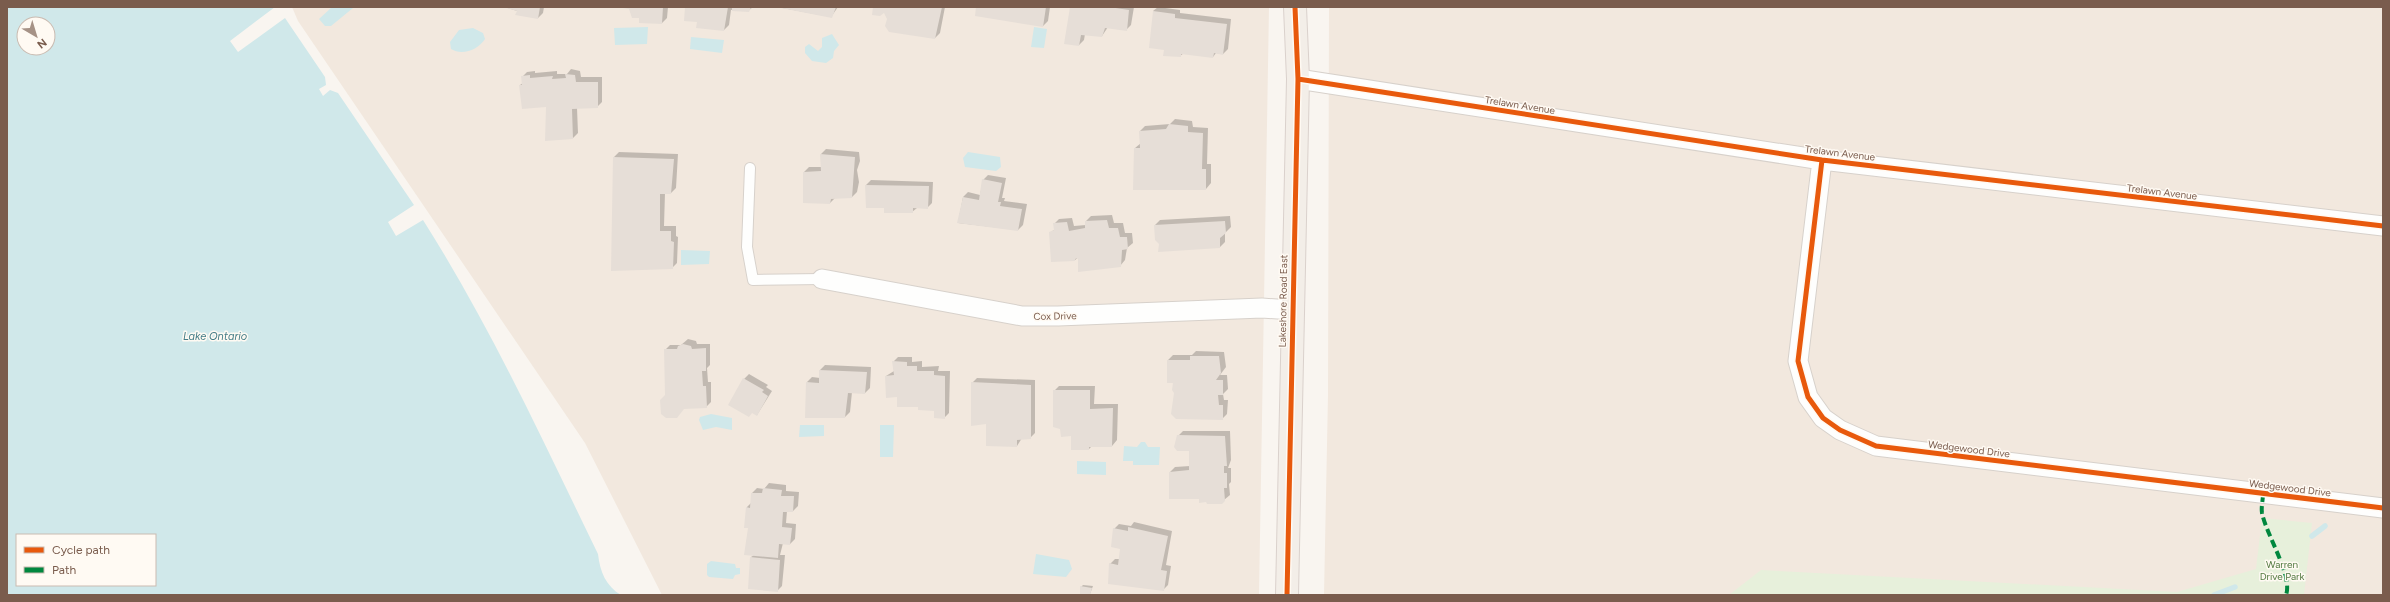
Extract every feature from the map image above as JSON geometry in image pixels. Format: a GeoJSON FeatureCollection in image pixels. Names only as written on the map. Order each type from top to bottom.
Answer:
{"type":"FeatureCollection","features":[{"type":"Feature","properties":{"kind":"main road","name":"Lakeshore Road East"},"geometry":{"type":"LineString","coordinates":[[1287,595],[1298,79],[1295,7]]}},
{"type":"Feature","properties":{"kind":"street","name":"Trelawn Avenue"},"geometry":{"type":"LineString","coordinates":[[1298,79],[1822,160],[2383,226]]}},
{"type":"Feature","properties":{"kind":"street","name":"Wedgewood Drive"},"geometry":{"type":"LineString","coordinates":[[1822,160],[1798,361],[1808,397],[1823,418],[1840,430],[1876,446],[2383,508]]}},
{"type":"Feature","properties":{"kind":"street","name":"Cox Drive"},"geometry":{"type":"LineString","coordinates":[[822,279],[1022,316],[1262,308],[1292,310]]}},
{"type":"Feature","properties":{"kind":"lane"},"geometry":{"type":"LineString","coordinates":[[750,168],[747,247],[753,280],[822,279]]}},
{"type":"Feature","properties":{"kind":"shaded area"},"geometry":{"type":"Polygon","coordinates":[[[292,7],[1269,7],[1259,595],[662,595],[585,443],[298,21],[292,7]]]}},
{"type":"Feature","properties":{"kind":"shaded area"},"geometry":{"type":"Polygon","coordinates":[[[1329,7],[2383,7],[2383,595],[1324,595],[1328,395],[1329,7]]]}},
{"type":"Feature","properties":{"kind":"green space","name":"Warren Drive Park"},"geometry":{"type":"Polygon","coordinates":[[[2262,518],[2312,523],[2304,595],[1729,595],[1761,570],[2177,592],[2256,569],[2262,518]]]}},
{"type":"Feature","properties":{"kind":"water","name":"Lake Ontario"},"geometry":{"type":"Polygon","coordinates":[[[7,7],[275,7],[230,41],[238,52],[285,18],[325,77],[326,85],[319,89],[323,96],[330,90],[338,93],[414,205],[388,222],[396,236],[423,220],[448,260],[494,343],[536,427],[598,554],[602,573],[611,587],[621,595],[7,595],[7,7]]]}},
{"type":"Feature","properties":{"kind":"water"},"geometry":{"type":"Polygon","coordinates":[[[332,7],[353,8],[331,26],[325,26],[319,19],[332,7]]]}},
{"type":"Feature","properties":{"kind":"water"},"geometry":{"type":"Polygon","coordinates":[[[648,27],[647,44],[615,45],[614,28],[648,27]]]}},
{"type":"Feature","properties":{"kind":"water"},"geometry":{"type":"Polygon","coordinates":[[[1034,27],[1047,29],[1044,48],[1031,47],[1034,27]]]}},
{"type":"Feature","properties":{"kind":"water"},"geometry":{"type":"Polygon","coordinates":[[[473,28],[483,33],[485,39],[482,43],[474,49],[465,52],[451,49],[450,42],[459,30],[473,28]]]}},
{"type":"Feature","properties":{"kind":"water"},"geometry":{"type":"Polygon","coordinates":[[[832,34],[839,45],[834,51],[833,58],[826,63],[812,61],[805,53],[805,47],[809,44],[818,51],[822,47],[822,38],[832,34]]]}},
{"type":"Feature","properties":{"kind":"water"},"geometry":{"type":"Polygon","coordinates":[[[691,37],[724,40],[722,53],[690,49],[691,37]]]}},
{"type":"Feature","properties":{"kind":"water"},"geometry":{"type":"Polygon","coordinates":[[[968,152],[1000,157],[1001,167],[996,171],[965,167],[963,158],[968,152]]]}},
{"type":"Feature","properties":{"kind":"water"},"geometry":{"type":"Polygon","coordinates":[[[681,250],[710,251],[709,264],[681,265],[681,250]]]}},
{"type":"Feature","properties":{"kind":"water"},"geometry":{"type":"Polygon","coordinates":[[[711,414],[732,418],[732,430],[716,427],[703,430],[699,420],[700,417],[711,414]]]}},
{"type":"Feature","properties":{"kind":"water"},"geometry":{"type":"Polygon","coordinates":[[[800,425],[824,425],[824,436],[799,437],[800,425]]]}},
{"type":"Feature","properties":{"kind":"water"},"geometry":{"type":"Polygon","coordinates":[[[880,425],[894,425],[893,457],[880,457],[880,425]]]}},
{"type":"Feature","properties":{"kind":"water"},"geometry":{"type":"Polygon","coordinates":[[[1141,442],[1145,442],[1148,447],[1160,447],[1159,465],[1133,465],[1133,461],[1123,461],[1124,446],[1137,447],[1141,442]]]}},
{"type":"Feature","properties":{"kind":"water"},"geometry":{"type":"Polygon","coordinates":[[[1077,461],[1106,462],[1106,475],[1077,474],[1077,461]]]}},
{"type":"Feature","properties":{"kind":"water"},"geometry":{"type":"Polygon","coordinates":[[[1036,554],[1069,560],[1072,569],[1066,577],[1033,574],[1036,554]]]}},
{"type":"Feature","properties":{"kind":"water"},"geometry":{"type":"Polygon","coordinates":[[[711,561],[735,564],[736,568],[740,568],[740,574],[735,575],[733,579],[709,577],[707,575],[707,564],[711,561]]]}},
{"type":"Feature","properties":{"kind":"building"},"geometry":{"type":"Polygon","coordinates":[[[503,7],[540,7],[538,19],[515,15],[517,11],[503,7]]]}},
{"type":"Feature","properties":{"kind":"building"},"geometry":{"type":"Polygon","coordinates":[[[617,7],[663,7],[662,24],[639,23],[639,18],[632,18],[629,9],[617,7]]]}},
{"type":"Feature","properties":{"kind":"building"},"geometry":{"type":"Polygon","coordinates":[[[685,7],[728,7],[724,31],[696,28],[697,22],[684,21],[685,7]]]}},
{"type":"Feature","properties":{"kind":"building"},"geometry":{"type":"Polygon","coordinates":[[[732,7],[751,7],[749,12],[732,11],[732,7]]]}},
{"type":"Feature","properties":{"kind":"building"},"geometry":{"type":"Polygon","coordinates":[[[776,7],[836,7],[832,18],[776,7]]]}},
{"type":"Feature","properties":{"kind":"building"},"geometry":{"type":"Polygon","coordinates":[[[873,7],[942,7],[935,39],[889,32],[885,26],[887,19],[884,13],[880,16],[872,15],[873,7]]]}},
{"type":"Feature","properties":{"kind":"building"},"geometry":{"type":"Polygon","coordinates":[[[976,7],[1046,7],[1043,27],[975,16],[976,7]]]}},
{"type":"Feature","properties":{"kind":"building"},"geometry":{"type":"Polygon","coordinates":[[[1070,7],[1109,7],[1129,10],[1127,31],[1105,28],[1102,37],[1081,35],[1079,46],[1064,44],[1070,7]]]}},
{"type":"Feature","properties":{"kind":"building"},"geometry":{"type":"Polygon","coordinates":[[[1153,11],[1175,14],[1175,18],[1227,24],[1223,55],[1214,53],[1213,58],[1181,54],[1181,57],[1163,56],[1164,50],[1149,48],[1153,11]]]}},
{"type":"Feature","properties":{"kind":"building"},"geometry":{"type":"Polygon","coordinates":[[[565,74],[575,75],[576,82],[598,82],[598,108],[572,109],[573,139],[545,141],[546,107],[522,109],[519,85],[522,85],[521,76],[530,75],[530,78],[553,76],[552,79],[566,78],[565,74]]]}},
{"type":"Feature","properties":{"kind":"building"},"geometry":{"type":"Polygon","coordinates":[[[1169,124],[1188,126],[1188,132],[1203,133],[1202,169],[1206,169],[1206,190],[1133,190],[1134,148],[1140,148],[1139,131],[1166,129],[1169,124]]]}},
{"type":"Feature","properties":{"kind":"building"},"geometry":{"type":"Polygon","coordinates":[[[820,154],[855,157],[852,198],[831,199],[830,204],[803,203],[803,172],[821,171],[820,154]]]}},
{"type":"Feature","properties":{"kind":"building"},"geometry":{"type":"Polygon","coordinates":[[[613,157],[674,159],[671,194],[660,194],[660,231],[671,231],[671,241],[674,242],[673,269],[611,271],[613,157]]]}},
{"type":"Feature","properties":{"kind":"building"},"geometry":{"type":"Polygon","coordinates":[[[982,179],[1002,183],[998,202],[1001,202],[1000,206],[1022,209],[1018,231],[957,223],[963,197],[979,200],[982,179]]]}},
{"type":"Feature","properties":{"kind":"building"},"geometry":{"type":"Polygon","coordinates":[[[865,185],[929,186],[928,209],[913,208],[913,213],[884,213],[884,208],[866,208],[865,185]]]}},
{"type":"Feature","properties":{"kind":"building"},"geometry":{"type":"Polygon","coordinates":[[[1107,220],[1109,228],[1118,228],[1120,237],[1127,237],[1128,249],[1122,250],[1121,267],[1078,272],[1078,258],[1075,259],[1075,261],[1051,262],[1049,232],[1054,230],[1053,223],[1067,222],[1069,231],[1085,228],[1085,221],[1107,220]]]}},
{"type":"Feature","properties":{"kind":"building"},"geometry":{"type":"Polygon","coordinates":[[[1225,221],[1226,233],[1220,238],[1220,248],[1158,252],[1159,244],[1155,240],[1154,225],[1225,221]]]}},
{"type":"Feature","properties":{"kind":"building"},"geometry":{"type":"Polygon","coordinates":[[[683,344],[691,346],[692,349],[706,348],[706,371],[702,371],[703,386],[706,386],[707,408],[684,409],[677,418],[666,418],[661,414],[660,400],[665,395],[664,349],[677,349],[678,346],[683,344]]]}},
{"type":"Feature","properties":{"kind":"building"},"geometry":{"type":"Polygon","coordinates":[[[1190,356],[1219,356],[1221,373],[1216,380],[1223,380],[1223,395],[1218,395],[1219,405],[1223,405],[1223,420],[1176,419],[1171,414],[1174,393],[1172,390],[1173,383],[1167,383],[1167,360],[1190,360],[1190,356]]]}},
{"type":"Feature","properties":{"kind":"building"},"geometry":{"type":"Polygon","coordinates":[[[892,361],[907,362],[907,366],[917,366],[917,371],[934,371],[934,375],[945,376],[945,419],[934,418],[934,411],[918,410],[918,407],[897,407],[897,397],[886,398],[885,376],[894,375],[892,361]]]}},
{"type":"Feature","properties":{"kind":"building"},"geometry":{"type":"Polygon","coordinates":[[[819,370],[867,372],[865,394],[848,393],[845,418],[805,418],[806,382],[819,383],[819,370]]]}},
{"type":"Feature","properties":{"kind":"building"},"geometry":{"type":"Polygon","coordinates":[[[743,378],[764,390],[762,392],[768,396],[757,416],[752,413],[749,417],[728,405],[743,378]]]}},
{"type":"Feature","properties":{"kind":"building"},"geometry":{"type":"Polygon","coordinates":[[[971,382],[1031,385],[1031,439],[1017,440],[1017,447],[986,446],[986,424],[971,426],[971,382]]]}},
{"type":"Feature","properties":{"kind":"building"},"geometry":{"type":"Polygon","coordinates":[[[1053,390],[1090,390],[1090,409],[1113,408],[1112,447],[1089,447],[1089,450],[1071,450],[1071,436],[1061,437],[1060,429],[1053,427],[1053,390]]]}},
{"type":"Feature","properties":{"kind":"building"},"geometry":{"type":"Polygon","coordinates":[[[1177,435],[1225,436],[1227,466],[1224,466],[1224,473],[1227,473],[1227,488],[1224,488],[1225,501],[1222,504],[1207,504],[1206,502],[1199,503],[1199,499],[1169,499],[1169,472],[1189,470],[1189,451],[1177,451],[1174,447],[1177,435]]]}},
{"type":"Feature","properties":{"kind":"building"},"geometry":{"type":"Polygon","coordinates":[[[763,488],[782,490],[781,496],[794,496],[793,512],[783,512],[782,527],[792,528],[790,545],[779,544],[778,558],[744,555],[748,528],[744,528],[746,507],[750,508],[751,493],[762,493],[763,488]]]}},
{"type":"Feature","properties":{"kind":"building"},"geometry":{"type":"Polygon","coordinates":[[[1128,527],[1168,536],[1161,570],[1167,571],[1164,591],[1108,584],[1109,563],[1118,565],[1120,549],[1111,547],[1113,528],[1128,531],[1128,527]]]}},
{"type":"Feature","properties":{"kind":"building"},"geometry":{"type":"Polygon","coordinates":[[[750,557],[780,560],[778,592],[748,589],[750,557]]]}},
{"type":"Feature","properties":{"kind":"building"},"geometry":{"type":"Polygon","coordinates":[[[1080,586],[1092,588],[1090,595],[1080,594],[1080,586]]]}},
{"type":"Feature","properties":{"kind":"waterway"},"geometry":{"type":"LineString","coordinates":[[2312,536],[2325,526]]}},
{"type":"Feature","properties":{"kind":"waterway"},"geometry":{"type":"LineString","coordinates":[[2214,595],[2235,587]]}},
{"type":"Feature","properties":{"kind":"marked path"},"geometry":{"type":"LineString","coordinates":[[2263,494],[2262,513],[2264,522],[2283,566],[2286,577],[2286,595]]}},
{"type":"Feature","properties":{"kind":"cycle path"},"geometry":{"type":"LineString","coordinates":[[1287,595],[1298,79],[1295,7]]}},
{"type":"Feature","properties":{"kind":"cycle path"},"geometry":{"type":"LineString","coordinates":[[1298,79],[1822,160],[2383,226]]}},
{"type":"Feature","properties":{"kind":"cycle path"},"geometry":{"type":"LineString","coordinates":[[1822,160],[1798,361],[1808,397],[1823,418],[1840,430],[1876,446],[2383,508]]}}]}
